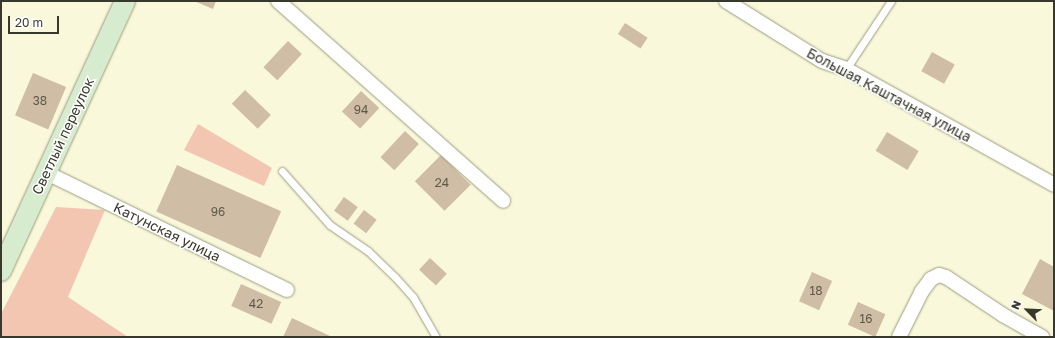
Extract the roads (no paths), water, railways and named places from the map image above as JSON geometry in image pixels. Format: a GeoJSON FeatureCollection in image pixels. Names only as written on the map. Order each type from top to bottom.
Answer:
{"type":"FeatureCollection","features":[{"type":"Feature","properties":{"kind":"street","name":"Светлый переулок"},"geometry":{"type":"LineString","coordinates":[[4,258],[47,173],[125,1]]}},
{"type":"Feature","properties":{"kind":"street"},"geometry":{"type":"LineString","coordinates":[[278,1],[503,201]]}},
{"type":"Feature","properties":{"kind":"street","name":"Большая Каштачная улица"},"geometry":{"type":"LineString","coordinates":[[726,1],[822,61],[846,69],[1054,185]]}},
{"type":"Feature","properties":{"kind":"street","name":"Катунская улица"},"geometry":{"type":"LineString","coordinates":[[47,173],[287,290]]}},
{"type":"Feature","properties":{"kind":"street"},"geometry":{"type":"LineString","coordinates":[[899,337],[922,290],[931,279],[939,275],[946,277],[1003,315],[1042,337]]}},
{"type":"Feature","properties":{"kind":"lane"},"geometry":{"type":"LineString","coordinates":[[846,69],[891,1]]}},
{"type":"Feature","properties":{"kind":"lane"},"geometry":{"type":"LineString","coordinates":[[282,171],[330,225],[368,251],[395,277],[413,297],[436,337]]}}]}
